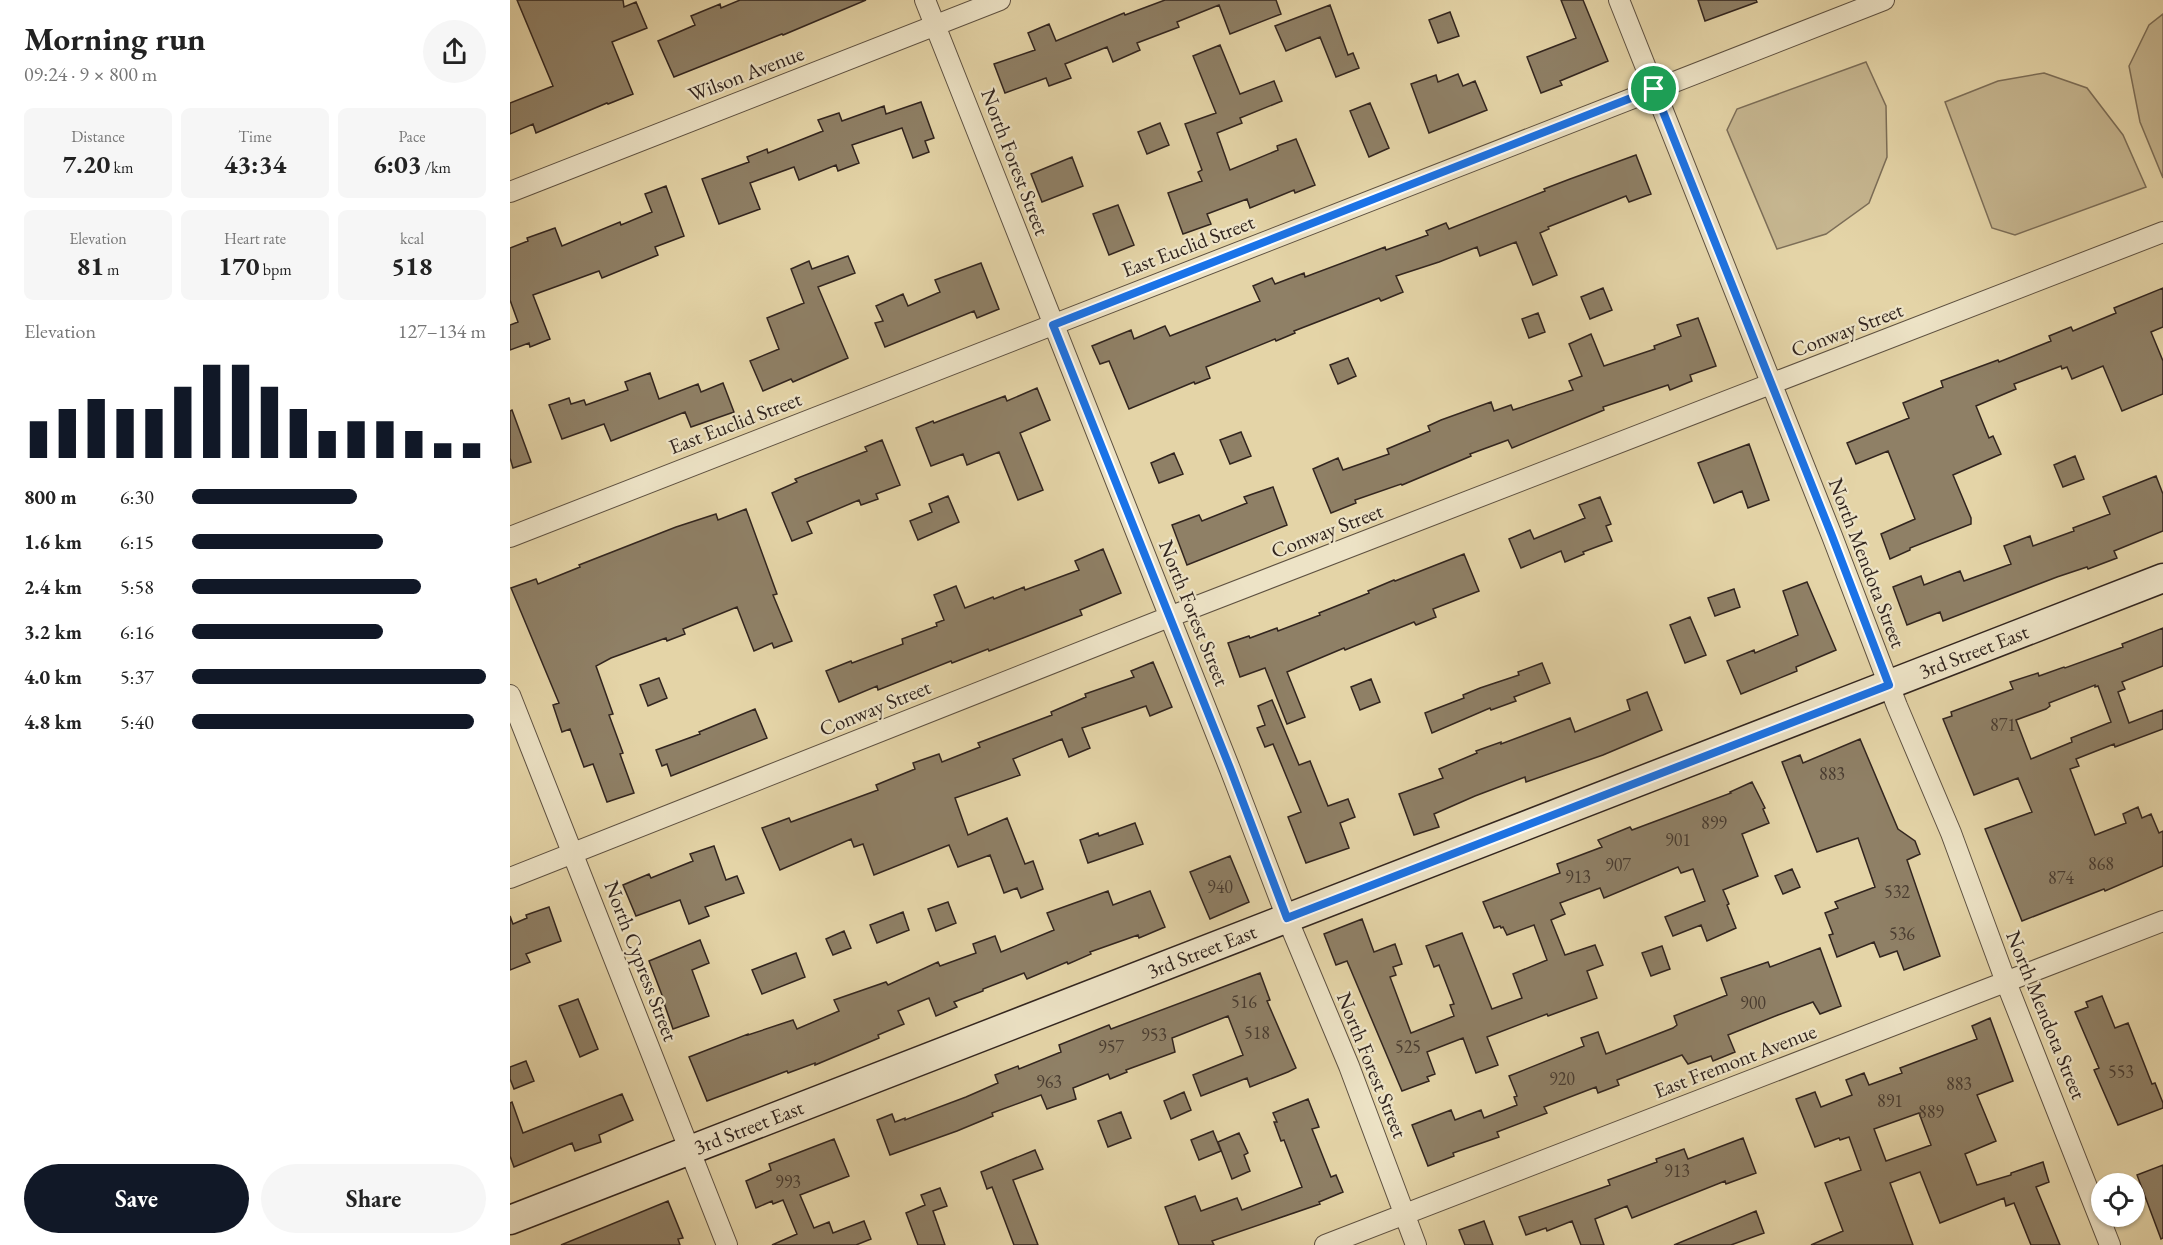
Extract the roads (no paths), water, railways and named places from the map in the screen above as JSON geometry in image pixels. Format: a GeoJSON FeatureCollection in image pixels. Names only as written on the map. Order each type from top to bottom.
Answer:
{"type":"FeatureCollection","features":[{"type":"Feature","properties":{"kind":"street","name":"North Forest Street"},"geometry":{"type":"LineString","coordinates":[[925,0],[1230,768],[1287,918],[1349,1066],[1416,1245]]}},
{"type":"Feature","properties":{"kind":"street","name":"Wilson Avenue"},"geometry":{"type":"LineString","coordinates":[[510,192],[1000,0]]}},
{"type":"Feature","properties":{"kind":"street","name":"North Mendota Street"},"geometry":{"type":"LineString","coordinates":[[1619,0],[1889,685],[1952,833],[2006,982],[2110,1245]]}},
{"type":"Feature","properties":{"kind":"street","name":"East Euclid Street"},"geometry":{"type":"LineString","coordinates":[[510,537],[1884,0]]}},
{"type":"Feature","properties":{"kind":"street","name":"Conway Street"},"geometry":{"type":"LineString","coordinates":[[510,878],[1169,617],[2163,232]]}},
{"type":"Feature","properties":{"kind":"street","name":"3rd Street East"},"geometry":{"type":"LineString","coordinates":[[510,1220],[2163,578]]}},
{"type":"Feature","properties":{"kind":"street","name":"North Cypress Street"},"geometry":{"type":"LineString","coordinates":[[510,695],[727,1245]]}},
{"type":"Feature","properties":{"kind":"street","name":"East Fremont Avenue"},"geometry":{"type":"LineString","coordinates":[[1325,1245],[2163,921]]}}]}
